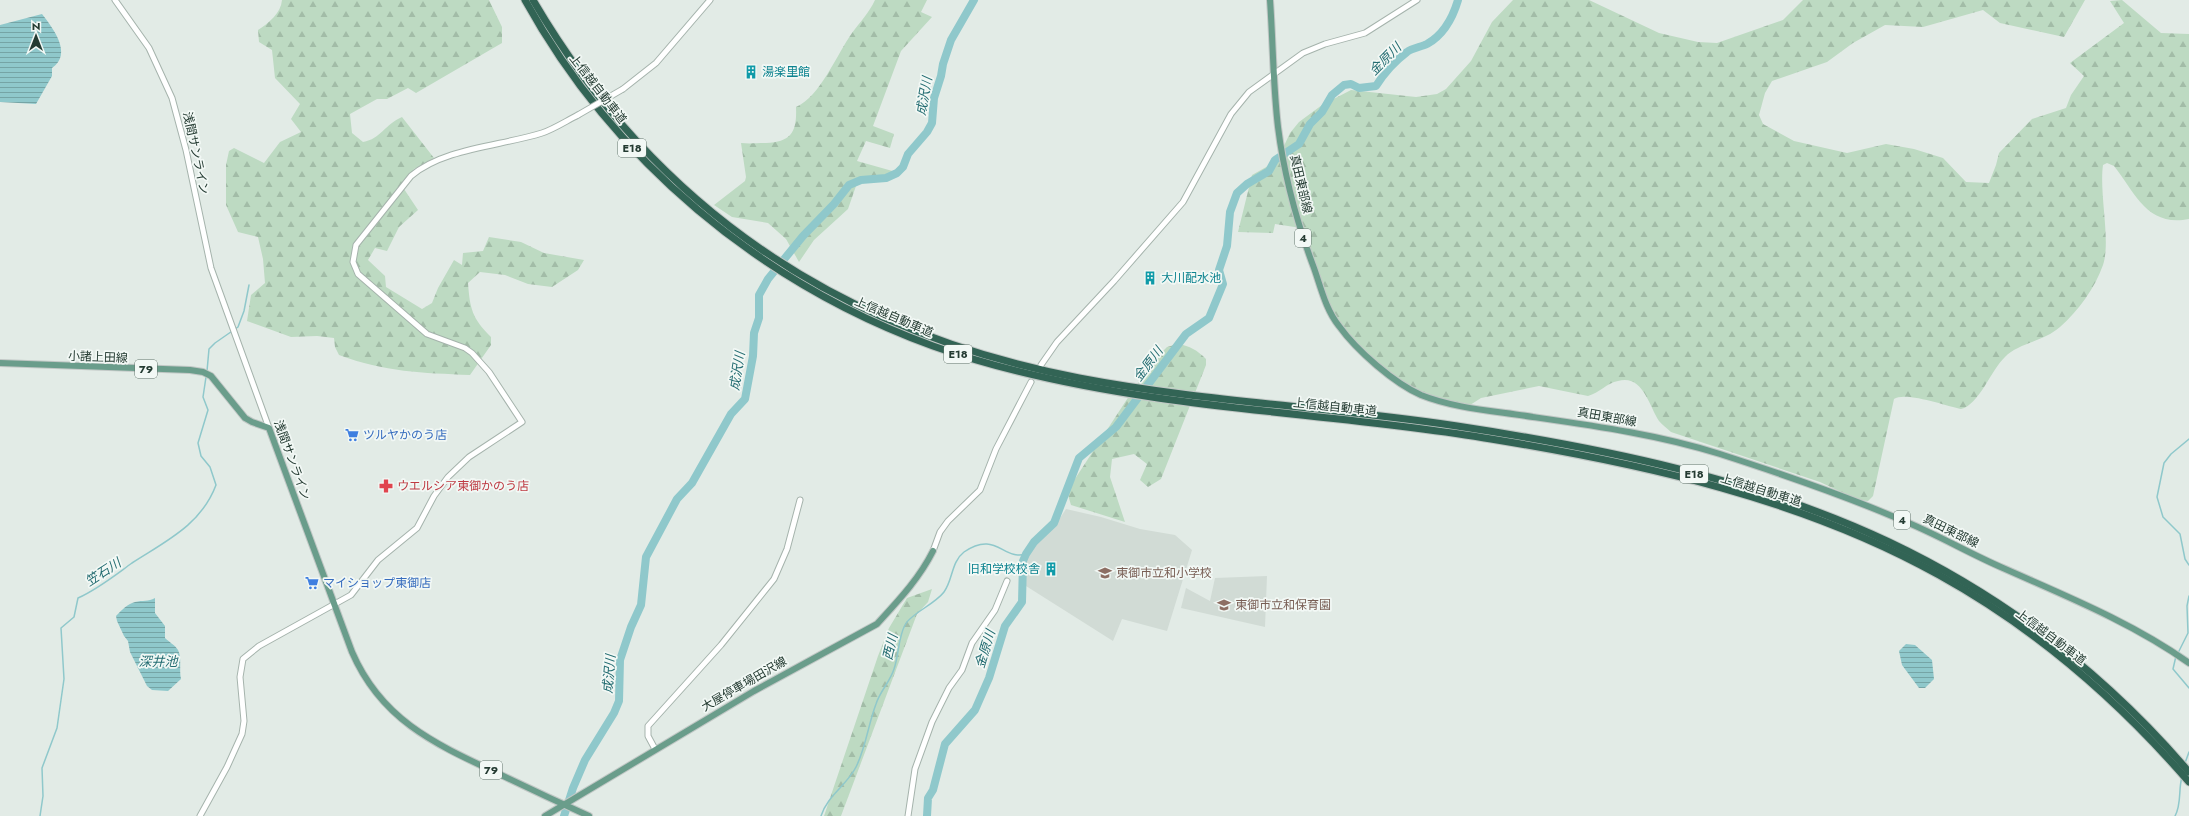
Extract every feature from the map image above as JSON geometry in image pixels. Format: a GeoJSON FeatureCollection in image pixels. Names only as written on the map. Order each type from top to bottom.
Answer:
{"type":"FeatureCollection","features":[{"type":"Feature","properties":{"kind":"highway","name":"上信越自動車道"},"geometry":{"type":"LineString","coordinates":[[525,0],[543,31],[596,107],[634,150],[703,215],[800,279],[878,316],[939,340],[1024,366],[1130,390],[1400,418],[1524,437],[1689,473],[1804,507],[1888,541],[1940,568],[1992,599],[2044,635],[2094,675],[2189,772]]}},
{"type":"Feature","properties":{"kind":"highway","name":"上信越自動車道"},"geometry":{"type":"LineString","coordinates":[[533,0],[582,76],[640,145],[708,209],[773,262]]}},
{"type":"Feature","properties":{"kind":"highway","name":"上信越自動車道"},"geometry":{"type":"LineString","coordinates":[[2157,741],[2189,782]]}},
{"type":"Feature","properties":{"kind":"main road","name":"真田東部線"},"geometry":{"type":"LineString","coordinates":[[1270,0],[1278,128],[1291,193],[1305,243],[1328,308],[1341,329],[1356,345],[1390,375],[1408,387],[1433,399],[1467,407],[1596,426],[1668,440],[1719,454],[1900,519],[2003,568],[2043,585],[2147,636],[2189,663]]}},
{"type":"Feature","properties":{"kind":"main road","name":"小諸上田線"},"geometry":{"type":"LineString","coordinates":[[0,362],[203,372],[213,379],[248,420],[268,428]]}},
{"type":"Feature","properties":{"kind":"main road","name":"浅間サンライン"},"geometry":{"type":"LineString","coordinates":[[268,428],[352,652],[364,675],[381,700],[403,722],[418,733],[446,749],[569,804],[589,816]]}},
{"type":"Feature","properties":{"kind":"main road","name":"大屋停車場田沢線"},"geometry":{"type":"LineString","coordinates":[[545,816],[569,804],[656,748],[810,658],[877,624],[889,612],[923,570],[933,551]]}},
{"type":"Feature","properties":{"kind":"street","name":"浅間サンライン"},"geometry":{"type":"LineString","coordinates":[[116,0],[149,48],[172,98],[186,150],[210,263],[268,428]]}},
{"type":"Feature","properties":{"kind":"street"},"geometry":{"type":"LineString","coordinates":[[200,816],[227,767],[242,734],[244,721],[240,677],[243,659],[259,646],[335,605],[350,595],[378,560],[417,528],[434,496],[448,477],[482,448],[522,422],[489,372],[472,353],[465,348],[427,334],[358,274],[353,262],[356,245],[411,176],[421,168],[439,160],[543,133],[623,89],[656,63],[710,0]]}},
{"type":"Feature","properties":{"kind":"street"},"geometry":{"type":"LineString","coordinates":[[1041,365],[1057,342],[1114,282],[1183,202],[1225,124],[1239,103],[1249,92],[1303,53],[1325,44],[1365,32],[1417,0]]}},
{"type":"Feature","properties":{"kind":"street"},"geometry":{"type":"LineString","coordinates":[[933,551],[940,532],[948,521],[980,490],[996,449],[1031,382]]}},
{"type":"Feature","properties":{"kind":"street"},"geometry":{"type":"LineString","coordinates":[[656,748],[648,736],[648,726],[721,645],[774,579],[787,549],[800,500]]}},
{"type":"Feature","properties":{"kind":"street"},"geometry":{"type":"LineString","coordinates":[[908,816],[915,769],[932,722],[949,688],[962,670],[972,643],[995,610],[1007,581]]}},
{"type":"Feature","properties":{"kind":"shaded area","name":"東御市立和小学校"},"geometry":{"type":"Polygon","coordinates":[[[1066,509],[1101,517],[1140,529],[1175,535],[1192,550],[1167,631],[1122,619],[1113,641],[1026,586],[1026,560],[1033,546],[1055,526],[1066,509]]]}},
{"type":"Feature","properties":{"kind":"shaded area","name":"東御市立和保育園"},"geometry":{"type":"Polygon","coordinates":[[[1267,576],[1265,627],[1181,608],[1186,588],[1210,601],[1215,578],[1267,576]]]}},
{"type":"Feature","properties":{"kind":"green space"},"geometry":{"type":"Polygon","coordinates":[[[282,0],[489,0],[502,27],[502,43],[416,93],[408,88],[387,99],[377,99],[350,114],[352,133],[363,142],[379,135],[391,123],[402,117],[434,158],[414,169],[404,189],[418,210],[399,227],[387,251],[375,248],[368,260],[385,276],[386,287],[422,309],[432,303],[438,288],[454,260],[462,265],[463,253],[483,251],[489,237],[521,242],[544,253],[584,260],[578,270],[552,287],[528,284],[505,275],[480,272],[468,283],[473,313],[491,337],[491,345],[470,375],[404,371],[372,365],[339,355],[335,347],[334,338],[317,336],[291,337],[247,321],[251,295],[265,283],[263,259],[258,237],[238,232],[226,205],[226,165],[229,151],[234,148],[264,163],[280,142],[301,132],[291,119],[300,104],[275,78],[272,50],[259,42],[258,30],[270,21],[277,13],[282,0]]]}},
{"type":"Feature","properties":{"kind":"green space"},"geometry":{"type":"Polygon","coordinates":[[[875,0],[927,0],[921,12],[932,17],[901,51],[873,126],[894,134],[890,148],[866,141],[857,161],[896,172],[887,176],[863,181],[856,186],[848,209],[814,240],[799,262],[786,239],[768,223],[732,217],[714,205],[745,181],[746,177],[741,143],[775,142],[782,140],[791,134],[794,129],[796,107],[805,102],[820,85],[846,42],[875,0]]]}},
{"type":"Feature","properties":{"kind":"green space"},"geometry":{"type":"Polygon","coordinates":[[[1513,0],[1589,0],[1659,33],[1698,42],[1717,43],[1783,20],[1803,0],[2085,0],[2064,37],[2000,23],[1983,10],[1923,27],[1885,25],[1853,43],[1827,62],[1772,81],[1765,93],[1759,115],[1763,124],[1794,141],[1847,153],[1886,144],[1914,149],[1943,158],[1966,182],[1989,183],[1999,153],[2032,119],[2066,108],[2071,95],[2084,76],[2070,63],[2124,23],[2110,1],[2122,0],[2161,33],[2189,34],[2189,219],[2175,220],[2163,218],[2153,213],[2136,197],[2114,166],[2107,163],[2103,165],[2102,189],[2106,243],[2105,255],[2100,274],[2091,291],[2067,321],[2060,327],[2046,336],[2010,352],[2000,363],[1974,401],[1967,406],[1961,409],[1916,398],[1899,397],[1894,399],[1873,496],[1868,501],[1858,500],[1820,482],[1671,432],[1659,421],[1644,393],[1639,387],[1634,382],[1627,380],[1614,382],[1588,396],[1539,386],[1481,398],[1467,407],[1433,399],[1408,387],[1356,345],[1334,319],[1301,228],[1275,224],[1273,233],[1238,232],[1252,175],[1277,161],[1290,133],[1299,122],[1322,105],[1351,90],[1416,97],[1437,94],[1446,89],[1471,61],[1492,22],[1513,0]]]}},
{"type":"Feature","properties":{"kind":"green space"},"geometry":{"type":"Polygon","coordinates":[[[1178,344],[1190,347],[1200,353],[1206,359],[1206,365],[1161,479],[1148,487],[1140,480],[1147,464],[1134,454],[1112,459],[1110,477],[1125,522],[1071,505],[1068,495],[1071,485],[1133,390],[1158,356],[1167,347],[1178,344]]]}},
{"type":"Feature","properties":{"kind":"green space"},"geometry":{"type":"Polygon","coordinates":[[[932,589],[928,602],[917,614],[841,816],[824,816],[878,656],[889,628],[907,598],[932,589]]]}},
{"type":"Feature","properties":{"kind":"water"},"geometry":{"type":"Polygon","coordinates":[[[42,14],[56,34],[61,48],[61,56],[52,68],[52,76],[36,104],[0,102],[0,25],[42,14]]]}},
{"type":"Feature","properties":{"kind":"water","name":"深井池"},"geometry":{"type":"Polygon","coordinates":[[[155,598],[155,613],[165,626],[165,638],[177,648],[180,656],[181,679],[168,691],[152,690],[147,686],[130,652],[128,641],[124,636],[116,616],[132,603],[155,598]]]}},
{"type":"Feature","properties":{"kind":"water"},"geometry":{"type":"Polygon","coordinates":[[[1906,644],[1915,645],[1932,660],[1934,679],[1925,688],[1919,688],[1902,665],[1899,651],[1906,644]]]}},
{"type":"Feature","properties":{"kind":"waterway","name":"成沢川"},"geometry":{"type":"LineString","coordinates":[[564,816],[573,788],[585,760],[614,713],[619,701],[620,660],[631,627],[641,605],[646,557],[677,499],[692,483],[731,414],[745,399],[753,356],[754,333],[759,318],[759,295],[768,279],[803,236],[834,204],[849,185],[861,180],[886,178],[897,173],[903,167],[908,154],[927,132],[932,123],[934,98],[951,40],[974,0]]}},
{"type":"Feature","properties":{"kind":"waterway","name":"金原川"},"geometry":{"type":"LineString","coordinates":[[927,816],[928,798],[933,790],[945,744],[975,710],[989,678],[1005,626],[1022,602],[1023,561],[1034,542],[1054,523],[1079,458],[1116,427],[1186,334],[1209,318],[1223,284],[1219,270],[1227,246],[1230,212],[1237,193],[1247,184],[1269,171],[1275,160],[1299,144],[1310,124],[1322,112],[1332,95],[1344,85],[1351,84],[1359,88],[1376,86],[1394,63],[1407,52],[1411,49],[1427,44],[1438,36],[1447,25],[1458,0]]}},
{"type":"Feature","properties":{"kind":"waterway","name":"笠石川"},"geometry":{"type":"LineString","coordinates":[[207,371],[209,349],[238,327],[244,311],[249,285]]}},
{"type":"Feature","properties":{"kind":"waterway","name":"笠石川"},"geometry":{"type":"LineString","coordinates":[[40,816],[43,796],[42,768],[57,728],[64,679],[61,628],[74,617],[78,598],[99,586],[181,531],[201,511],[216,485],[210,467],[201,456],[198,443],[208,410],[203,397],[206,377]]}},
{"type":"Feature","properties":{"kind":"waterway"},"geometry":{"type":"LineString","coordinates":[[2189,439],[2171,454],[2164,463],[2157,497],[2163,517],[2180,534],[2185,559],[2189,565]]}},
{"type":"Feature","properties":{"kind":"waterway","name":"西川"},"geometry":{"type":"LineString","coordinates":[[821,816],[832,796],[848,779],[856,767],[865,744],[878,699],[894,669],[901,635],[908,621],[940,597],[947,587],[954,566],[964,552],[975,546],[984,544],[998,547],[1011,554],[1026,554]]}},
{"type":"Feature","properties":{"kind":"waterway"},"geometry":{"type":"LineString","coordinates":[[2178,653],[2188,633],[2187,606],[2189,596]]}},
{"type":"Feature","properties":{"kind":"waterway"},"geometry":{"type":"LineString","coordinates":[[2176,656],[2173,669],[2189,688]]}},
{"type":"Feature","properties":{"kind":"waterway"},"geometry":{"type":"LineString","coordinates":[[2185,763],[2189,752]]}},
{"type":"Feature","properties":{"kind":"waterway"},"geometry":{"type":"LineString","coordinates":[[2175,816],[2179,801],[2182,777]]}},
{"type":"Feature","properties":{"kind":"place","name":"湯楽里館"},"geometry":{"type":"Point","coordinates":[751,72]}},
{"type":"Feature","properties":{"kind":"place","name":"大川配水池"},"geometry":{"type":"Point","coordinates":[1150,278]}},
{"type":"Feature","properties":{"kind":"place","name":"ツルヤかのう店"},"geometry":{"type":"Point","coordinates":[352,435]}},
{"type":"Feature","properties":{"kind":"place","name":"ウエルシア東御かのう店"},"geometry":{"type":"Point","coordinates":[386,486]}},
{"type":"Feature","properties":{"kind":"place","name":"旧和学校校舎"},"geometry":{"type":"Point","coordinates":[1051,569]}},
{"type":"Feature","properties":{"kind":"place","name":"東御市立和小学校"},"geometry":{"type":"Point","coordinates":[1105,573]}},
{"type":"Feature","properties":{"kind":"place","name":"マイショップ東御店"},"geometry":{"type":"Point","coordinates":[312,583]}},
{"type":"Feature","properties":{"kind":"place","name":"東御市立和保育園"},"geometry":{"type":"Point","coordinates":[1224,605]}}]}
